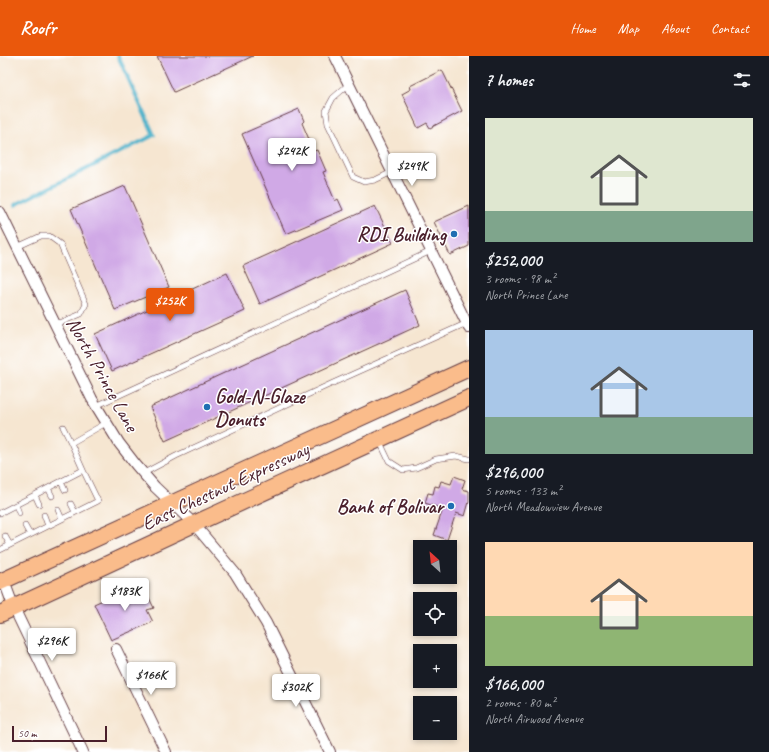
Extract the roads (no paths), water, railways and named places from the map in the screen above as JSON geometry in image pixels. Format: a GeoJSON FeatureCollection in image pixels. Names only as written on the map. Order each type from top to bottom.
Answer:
{"type":"FeatureCollection","features":[{"type":"Feature","properties":{"kind":"main road","name":"East Chestnut Expressway"},"geometry":{"type":"LineString","coordinates":[[1,579],[469,368]]}},
{"type":"Feature","properties":{"kind":"main road","name":"East Chestnut Expressway"},"geometry":{"type":"LineString","coordinates":[[7,611],[469,398]]}},
{"type":"Feature","properties":{"kind":"street"},"geometry":{"type":"LineString","coordinates":[[334,56],[468,325]]}},
{"type":"Feature","properties":{"kind":"street","name":"North Prince Lane"},"geometry":{"type":"LineString","coordinates":[[0,212],[55,325],[106,423],[119,443],[155,487],[194,524],[235,573],[266,623],[330,752]]}},
{"type":"Feature","properties":{"kind":"street"},"geometry":{"type":"LineString","coordinates":[[1,579],[7,611],[83,752]]}},
{"type":"Feature","properties":{"kind":"street"},"geometry":{"type":"LineString","coordinates":[[116,649],[166,752]]}},
{"type":"Feature","properties":{"kind":"lane"},"geometry":{"type":"LineString","coordinates":[[348,84],[333,98],[326,111],[328,124],[353,177],[364,182],[375,180],[392,172]]}},
{"type":"Feature","properties":{"kind":"lane"},"geometry":{"type":"LineString","coordinates":[[17,247],[41,236],[49,236],[60,244],[86,304],[81,314],[55,325]]}},
{"type":"Feature","properties":{"kind":"lane"},"geometry":{"type":"LineString","coordinates":[[96,406],[431,251]]}},
{"type":"Feature","properties":{"kind":"lane"},"geometry":{"type":"LineString","coordinates":[[144,473],[176,456],[318,390],[468,325]]}},
{"type":"Feature","properties":{"kind":"lane"},"geometry":{"type":"LineString","coordinates":[[71,443],[106,423]]}},
{"type":"Feature","properties":{"kind":"lane"},"geometry":{"type":"LineString","coordinates":[[0,550],[98,501],[62,427]]}},
{"type":"Feature","properties":{"kind":"lane"},"geometry":{"type":"LineString","coordinates":[[379,439],[389,460],[403,470],[416,468],[436,459],[456,456],[469,459]]}},
{"type":"Feature","properties":{"kind":"lane"},"geometry":{"type":"LineString","coordinates":[[0,513],[83,470]]}},
{"type":"Feature","properties":{"kind":"lane"},"geometry":{"type":"LineString","coordinates":[[61,482],[65,490]]}},
{"type":"Feature","properties":{"kind":"lane"},"geometry":{"type":"LineString","coordinates":[[48,488],[52,496]]}},
{"type":"Feature","properties":{"kind":"lane"},"geometry":{"type":"LineString","coordinates":[[35,495],[39,504]]}},
{"type":"Feature","properties":{"kind":"lane"},"geometry":{"type":"LineString","coordinates":[[71,504],[75,512]]}},
{"type":"Feature","properties":{"kind":"lane"},"geometry":{"type":"LineString","coordinates":[[16,505],[19,513]]}},
{"type":"Feature","properties":{"kind":"lane"},"geometry":{"type":"LineString","coordinates":[[58,510],[62,519]]}},
{"type":"Feature","properties":{"kind":"lane"},"geometry":{"type":"LineString","coordinates":[[44,515],[48,526]]}},
{"type":"Feature","properties":{"kind":"lane"},"geometry":{"type":"LineString","coordinates":[[25,526],[30,535]]}},
{"type":"Feature","properties":{"kind":"lane"},"geometry":{"type":"LineString","coordinates":[[5,536],[10,545]]}},
{"type":"Feature","properties":{"kind":"waterway"},"geometry":{"type":"LineString","coordinates":[[15,205],[154,135],[118,56]]}},
{"type":"Feature","properties":{"kind":"place","name":"RDI Building"},"geometry":{"type":"Point","coordinates":[454,234]}},
{"type":"Feature","properties":{"kind":"place","name":"Gold-N-Glaze Donuts"},"geometry":{"type":"Point","coordinates":[207,407]}},
{"type":"Feature","properties":{"kind":"place","name":"Bank of Bolivar"},"geometry":{"type":"Point","coordinates":[451,506]}}]}
